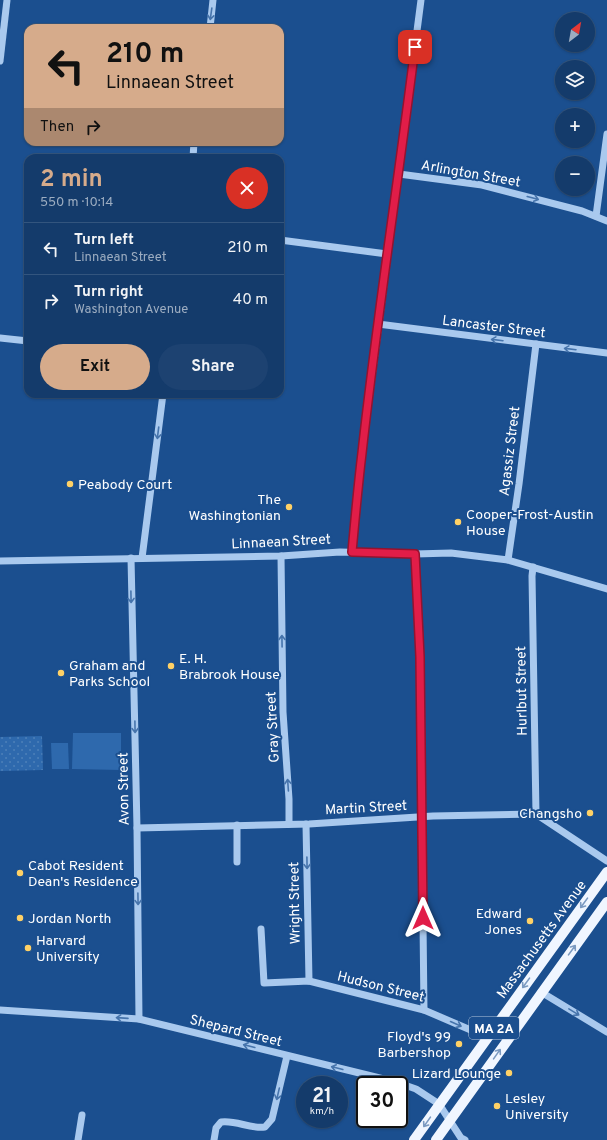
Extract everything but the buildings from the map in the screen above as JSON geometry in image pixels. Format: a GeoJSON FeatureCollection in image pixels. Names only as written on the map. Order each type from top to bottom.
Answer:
{"type":"FeatureCollection","features":[{"type":"Feature","properties":{"kind":"main road","name":"Massachusetts Avenue"},"geometry":{"type":"LineString","coordinates":[[414,1140],[607,872]]}},
{"type":"Feature","properties":{"kind":"main road","name":"MA 2A"},"geometry":{"type":"LineString","coordinates":[[436,1140],[607,902]]}},
{"type":"Feature","properties":{"kind":"street"},"geometry":{"type":"LineString","coordinates":[[0,61],[7,0]]}},
{"type":"Feature","properties":{"kind":"street"},"geometry":{"type":"LineString","coordinates":[[210,24],[213,0]]}},
{"type":"Feature","properties":{"kind":"street"},"geometry":{"type":"LineString","coordinates":[[352,552],[362,453],[378,324],[421,0]]}},
{"type":"Feature","properties":{"kind":"street"},"geometry":{"type":"LineString","coordinates":[[596,216],[607,134]]}},
{"type":"Feature","properties":{"kind":"street","name":"Arlington Street"},"geometry":{"type":"LineString","coordinates":[[399,174],[482,185],[582,211],[607,221]]}},
{"type":"Feature","properties":{"kind":"street"},"geometry":{"type":"LineString","coordinates":[[284,241],[387,254]]}},
{"type":"Feature","properties":{"kind":"street","name":"Lancaster Street"},"geometry":{"type":"LineString","coordinates":[[378,324],[607,353]]}},
{"type":"Feature","properties":{"kind":"street"},"geometry":{"type":"LineString","coordinates":[[0,338],[24,341]]}},
{"type":"Feature","properties":{"kind":"street","name":"Agassiz Street"},"geometry":{"type":"LineString","coordinates":[[508,560],[536,344]]}},
{"type":"Feature","properties":{"kind":"street"},"geometry":{"type":"LineString","coordinates":[[142,558],[162,398]]}},
{"type":"Feature","properties":{"kind":"street","name":"Linnaean Street"},"geometry":{"type":"LineString","coordinates":[[0,561],[281,556],[340,552],[415,554],[451,553],[508,560],[607,589]]}},
{"type":"Feature","properties":{"kind":"street"},"geometry":{"type":"LineString","coordinates":[[415,554],[420,657],[424,1010]]}},
{"type":"Feature","properties":{"kind":"street","name":"Gray Street"},"geometry":{"type":"LineString","coordinates":[[281,556],[283,712],[289,799],[289,824]]}},
{"type":"Feature","properties":{"kind":"street","name":"Avon Street"},"geometry":{"type":"LineString","coordinates":[[131,558],[137,828],[139,1019]]}},
{"type":"Feature","properties":{"kind":"street","name":"Hurlbut Street"},"geometry":{"type":"LineString","coordinates":[[533,567],[532,591],[536,814]]}},
{"type":"Feature","properties":{"kind":"street"},"geometry":{"type":"LineString","coordinates":[[536,814],[607,861]]}},
{"type":"Feature","properties":{"kind":"street","name":"Martin Street"},"geometry":{"type":"LineString","coordinates":[[137,828],[306,824],[422,817],[536,814]]}},
{"type":"Feature","properties":{"kind":"street","name":"Wright Street"},"geometry":{"type":"LineString","coordinates":[[306,824],[309,981]]}},
{"type":"Feature","properties":{"kind":"street"},"geometry":{"type":"LineString","coordinates":[[237,825],[237,862]]}},
{"type":"Feature","properties":{"kind":"street","name":"Hudson Street"},"geometry":{"type":"LineString","coordinates":[[261,929],[264,983],[309,981],[424,1010],[487,1038]]}},
{"type":"Feature","properties":{"kind":"street"},"geometry":{"type":"LineString","coordinates":[[541,992],[607,1032]]}},
{"type":"Feature","properties":{"kind":"street","name":"Shepard Street"},"geometry":{"type":"LineString","coordinates":[[0,1010],[139,1019],[396,1082],[416,1090],[439,1104],[461,1138],[465,1140]]}},
{"type":"Feature","properties":{"kind":"street"},"geometry":{"type":"LineString","coordinates":[[214,1140],[216,1128],[221,1122],[229,1121],[256,1128],[265,1126],[272,1119],[287,1056]]}},
{"type":"Feature","properties":{"kind":"street"},"geometry":{"type":"LineString","coordinates":[[78,1140],[82,1115]]}},
{"type":"Feature","properties":{"kind":"shaded area"},"geometry":{"type":"Polygon","coordinates":[[[73,733],[121,733],[121,770],[72,769],[73,733]]]}},
{"type":"Feature","properties":{"kind":"shaded area"},"geometry":{"type":"Polygon","coordinates":[[[42,736],[43,770],[0,771],[0,737],[42,736]]]}},
{"type":"Feature","properties":{"kind":"shaded area"},"geometry":{"type":"Polygon","coordinates":[[[51,743],[68,743],[69,769],[52,769],[51,743]]]}},
{"type":"Feature","properties":{"kind":"place","name":"Peabody Court"},"geometry":{"type":"Point","coordinates":[70,484]}},
{"type":"Feature","properties":{"kind":"place","name":"The Washingtonian"},"geometry":{"type":"Point","coordinates":[289,507]}},
{"type":"Feature","properties":{"kind":"place","name":"Cooper-Frost-Austin House"},"geometry":{"type":"Point","coordinates":[458,522]}},
{"type":"Feature","properties":{"kind":"place","name":"E. H. Brabrook House"},"geometry":{"type":"Point","coordinates":[171,666]}},
{"type":"Feature","properties":{"kind":"place","name":"Graham and Parks School"},"geometry":{"type":"Point","coordinates":[61,673]}},
{"type":"Feature","properties":{"kind":"place","name":"Changsho"},"geometry":{"type":"Point","coordinates":[590,813]}},
{"type":"Feature","properties":{"kind":"place","name":"Cabot Resident Dean's Residence"},"geometry":{"type":"Point","coordinates":[20,873]}},
{"type":"Feature","properties":{"kind":"place","name":"Jordan North"},"geometry":{"type":"Point","coordinates":[20,918]}},
{"type":"Feature","properties":{"kind":"place","name":"Edward Jones"},"geometry":{"type":"Point","coordinates":[530,921]}},
{"type":"Feature","properties":{"kind":"place","name":"Harvard University"},"geometry":{"type":"Point","coordinates":[28,948]}},
{"type":"Feature","properties":{"kind":"place","name":"Floyd's 99 Barbershop"},"geometry":{"type":"Point","coordinates":[459,1044]}},
{"type":"Feature","properties":{"kind":"place","name":"Lizard Lounge"},"geometry":{"type":"Point","coordinates":[509,1073]}},
{"type":"Feature","properties":{"kind":"place","name":"Lesley University"},"geometry":{"type":"Point","coordinates":[497,1106]}},
{"type":"Feature","properties":{"kind":"route"},"geometry":{"type":"LineString","coordinates":[[415,47],[362,453],[352,552],[415,554],[420,657],[423,918]]}}]}
